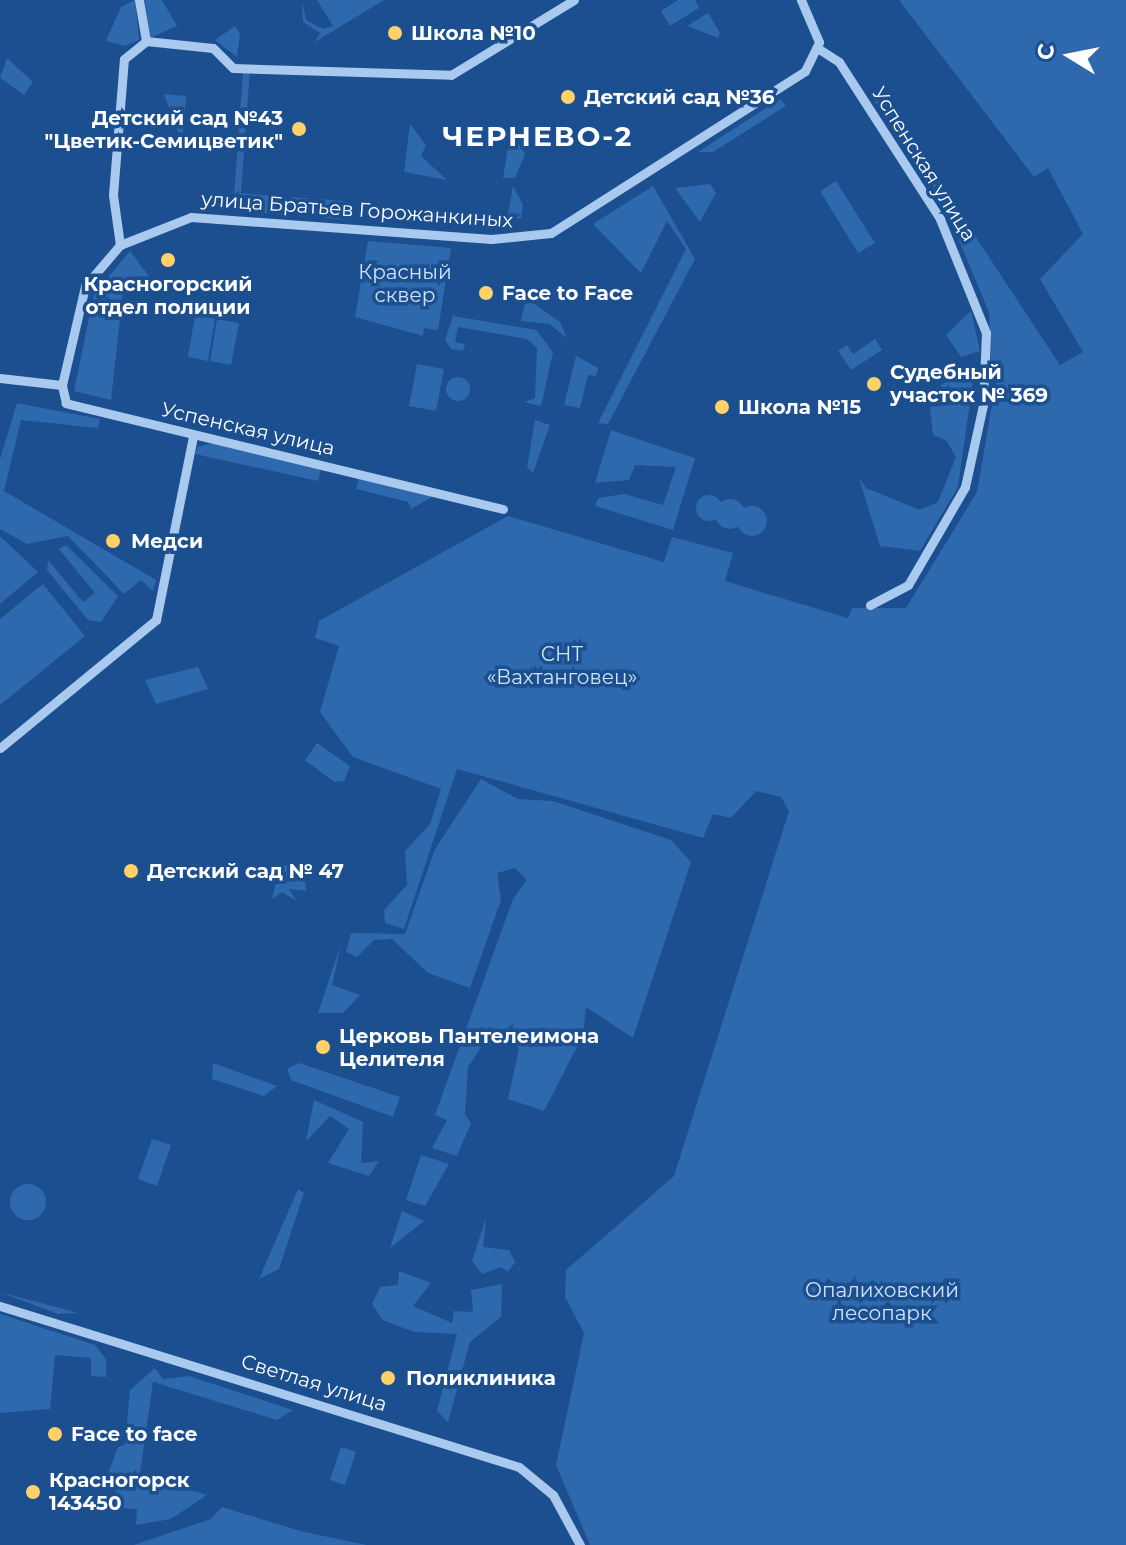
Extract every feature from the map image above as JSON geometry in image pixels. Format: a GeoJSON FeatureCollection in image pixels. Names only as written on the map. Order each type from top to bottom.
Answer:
{"type":"FeatureCollection","features":[{"type":"Feature","properties":{"kind":"street"},"geometry":{"type":"LineString","coordinates":[[139,0],[146,41]]}},
{"type":"Feature","properties":{"kind":"street"},"geometry":{"type":"LineString","coordinates":[[120,245],[114,210],[124,56],[146,41],[213,48],[233,68],[451,75],[574,0]]}},
{"type":"Feature","properties":{"kind":"street"},"geometry":{"type":"LineString","coordinates":[[801,0],[819,49]]}},
{"type":"Feature","properties":{"kind":"street","name":"улица Братьев Горожанкиных"},"geometry":{"type":"LineString","coordinates":[[62,385],[83,290],[120,245],[191,217],[535,238],[584,215],[782,88],[819,49]]}},
{"type":"Feature","properties":{"kind":"street","name":"Успенская улица"},"geometry":{"type":"LineString","coordinates":[[819,49],[839,62],[940,219],[980,303],[986,333],[983,405],[965,487],[908,585],[870,605]]}},
{"type":"Feature","properties":{"kind":"street"},"geometry":{"type":"LineString","coordinates":[[0,378],[62,385]]}},
{"type":"Feature","properties":{"kind":"street","name":"Успенская улица"},"geometry":{"type":"LineString","coordinates":[[62,385],[66,403],[503,509]]}},
{"type":"Feature","properties":{"kind":"street"},"geometry":{"type":"LineString","coordinates":[[0,748],[156,620],[193,436]]}},
{"type":"Feature","properties":{"kind":"street","name":"Светлая улица"},"geometry":{"type":"LineString","coordinates":[[0,1306],[519,1467],[553,1495],[580,1545]]}},
{"type":"Feature","properties":{"kind":"green space"},"geometry":{"type":"Polygon","coordinates":[[[135,0],[139,40],[125,46],[106,41],[121,7],[135,0]]]}},
{"type":"Feature","properties":{"kind":"green space"},"geometry":{"type":"Polygon","coordinates":[[[145,0],[162,0],[177,26],[150,38],[145,0]]]}},
{"type":"Feature","properties":{"kind":"green space"},"geometry":{"type":"Polygon","coordinates":[[[302,0],[306,20],[323,29],[333,26],[317,0],[384,0],[315,42],[320,33],[303,22],[302,0]]]}},
{"type":"Feature","properties":{"kind":"green space"},"geometry":{"type":"Polygon","coordinates":[[[678,0],[695,0],[699,8],[670,26],[661,11],[678,0]]]}},
{"type":"Feature","properties":{"kind":"green space","name":"Опалиховский лесопарк"},"geometry":{"type":"Polygon","coordinates":[[[899,0],[1126,0],[1126,1545],[590,1545],[556,1465],[584,1333],[565,1297],[566,1270],[674,1176],[789,811],[781,797],[756,791],[731,818],[713,814],[703,838],[457,769],[404,929],[385,923],[384,910],[407,885],[405,851],[430,824],[441,789],[353,757],[320,712],[339,646],[315,638],[319,621],[508,516],[664,562],[672,537],[733,553],[725,581],[848,618],[852,608],[906,608],[977,492],[998,370],[991,369],[989,312],[944,205],[875,102],[883,96],[1060,365],[1083,352],[1040,279],[1083,234],[1048,168],[1034,177],[899,0]]]}},
{"type":"Feature","properties":{"kind":"green space"},"geometry":{"type":"Polygon","coordinates":[[[708,13],[720,33],[718,38],[687,26],[708,13]]]}},
{"type":"Feature","properties":{"kind":"green space"},"geometry":{"type":"Polygon","coordinates":[[[235,26],[240,34],[237,57],[215,40],[235,26]]]}},
{"type":"Feature","properties":{"kind":"green space"},"geometry":{"type":"Polygon","coordinates":[[[7,58],[33,82],[24,95],[0,78],[7,58]]]}},
{"type":"Feature","properties":{"kind":"green space"},"geometry":{"type":"Polygon","coordinates":[[[250,70],[241,193],[286,197],[282,215],[233,209],[243,73],[250,70]]]}},
{"type":"Feature","properties":{"kind":"green space"},"geometry":{"type":"Polygon","coordinates":[[[164,94],[186,96],[183,133],[178,132],[164,94]]]}},
{"type":"Feature","properties":{"kind":"green space"},"geometry":{"type":"Polygon","coordinates":[[[780,99],[786,106],[713,152],[698,152],[780,99]]]}},
{"type":"Feature","properties":{"kind":"green space"},"geometry":{"type":"Polygon","coordinates":[[[410,124],[426,145],[421,156],[447,180],[404,172],[410,124]]]}},
{"type":"Feature","properties":{"kind":"green space"},"geometry":{"type":"Polygon","coordinates":[[[511,130],[525,154],[515,178],[503,178],[511,130]]]}},
{"type":"Feature","properties":{"kind":"green space"},"geometry":{"type":"Polygon","coordinates":[[[836,181],[875,243],[858,253],[820,191],[836,181]]]}},
{"type":"Feature","properties":{"kind":"green space"},"geometry":{"type":"Polygon","coordinates":[[[710,184],[716,193],[700,222],[675,188],[710,184]]]}},
{"type":"Feature","properties":{"kind":"green space"},"geometry":{"type":"Polygon","coordinates":[[[513,186],[523,205],[521,218],[507,220],[513,186]]]}},
{"type":"Feature","properties":{"kind":"green space"},"geometry":{"type":"Polygon","coordinates":[[[653,186],[695,259],[608,424],[598,423],[686,249],[667,221],[641,273],[593,224],[653,186]]]}},
{"type":"Feature","properties":{"kind":"green space"},"geometry":{"type":"Polygon","coordinates":[[[291,197],[344,201],[349,220],[324,218],[324,209],[290,215],[291,197]]]}},
{"type":"Feature","properties":{"kind":"green space","name":"Красный сквер"},"geometry":{"type":"Polygon","coordinates":[[[368,241],[451,248],[438,330],[424,328],[423,336],[355,317],[368,241]]]}},
{"type":"Feature","properties":{"kind":"green space"},"geometry":{"type":"Polygon","coordinates":[[[130,251],[158,288],[124,283],[111,400],[74,391],[94,294],[130,251]]]}},
{"type":"Feature","properties":{"kind":"green space"},"geometry":{"type":"Polygon","coordinates":[[[526,298],[560,322],[567,338],[549,324],[521,321],[526,298]]]}},
{"type":"Feature","properties":{"kind":"green space"},"geometry":{"type":"Polygon","coordinates":[[[971,311],[980,351],[961,357],[946,335],[971,311]]]}},
{"type":"Feature","properties":{"kind":"green space"},"geometry":{"type":"Polygon","coordinates":[[[195,315],[215,319],[208,361],[188,357],[195,315]]]}},
{"type":"Feature","properties":{"kind":"green space"},"geometry":{"type":"Polygon","coordinates":[[[453,316],[536,330],[553,352],[541,406],[524,402],[535,398],[537,348],[527,339],[458,327],[455,342],[465,344],[463,351],[451,349],[445,340],[453,316]]]}},
{"type":"Feature","properties":{"kind":"green space"},"geometry":{"type":"Polygon","coordinates":[[[217,319],[239,323],[231,365],[210,361],[217,319]]]}},
{"type":"Feature","properties":{"kind":"green space"},"geometry":{"type":"Polygon","coordinates":[[[875,339],[882,350],[851,370],[838,351],[847,345],[853,354],[875,339]]]}},
{"type":"Feature","properties":{"kind":"green space"},"geometry":{"type":"Polygon","coordinates":[[[576,356],[598,368],[596,376],[588,375],[580,408],[564,405],[576,356]]]}},
{"type":"Feature","properties":{"kind":"green space"},"geometry":{"type":"Polygon","coordinates":[[[417,364],[444,369],[436,411],[409,406],[417,364]]]}},
{"type":"Feature","properties":{"kind":"green space"},"geometry":{"type":"Polygon","coordinates":[[[964,371],[979,378],[973,381],[958,487],[920,551],[880,546],[859,478],[866,488],[920,510],[938,502],[956,457],[946,440],[933,435],[930,407],[952,404],[929,404],[928,393],[964,371]]]}},
{"type":"Feature","properties":{"kind":"green space"},"geometry":{"type":"Polygon","coordinates":[[[458,377],[466,381],[470,389],[466,397],[458,401],[450,397],[446,389],[450,381],[458,377]]]}},
{"type":"Feature","properties":{"kind":"green space"},"geometry":{"type":"Polygon","coordinates":[[[17,403],[100,419],[98,428],[21,420],[4,491],[156,580],[153,591],[141,580],[124,594],[68,536],[27,544],[0,529],[0,459],[17,403]]]}},
{"type":"Feature","properties":{"kind":"green space"},"geometry":{"type":"Polygon","coordinates":[[[535,420],[550,425],[533,473],[527,468],[535,420]]]}},
{"type":"Feature","properties":{"kind":"green space"},"geometry":{"type":"Polygon","coordinates":[[[611,430],[695,458],[673,530],[595,506],[598,498],[624,494],[663,505],[676,467],[635,465],[629,480],[595,483],[611,430]]]}},
{"type":"Feature","properties":{"kind":"green space"},"geometry":{"type":"Polygon","coordinates":[[[213,443],[321,469],[318,481],[195,454],[197,447],[213,443]]]}},
{"type":"Feature","properties":{"kind":"green space"},"geometry":{"type":"Polygon","coordinates":[[[359,478],[432,497],[411,509],[408,502],[356,489],[359,478]]]}},
{"type":"Feature","properties":{"kind":"green space"},"geometry":{"type":"Polygon","coordinates":[[[709,495],[718,499],[722,508],[718,517],[709,521],[700,517],[696,508],[700,499],[709,495]]]}},
{"type":"Feature","properties":{"kind":"green space"},"geometry":{"type":"Polygon","coordinates":[[[730,499],[741,503],[745,514],[741,525],[730,529],[719,525],[715,514],[719,503],[730,499]]]}},
{"type":"Feature","properties":{"kind":"green space"},"geometry":{"type":"Polygon","coordinates":[[[752,506],[763,510],[767,521],[763,532],[752,536],[741,532],[737,521],[741,510],[752,506]]]}},
{"type":"Feature","properties":{"kind":"green space"},"geometry":{"type":"Polygon","coordinates":[[[0,536],[38,572],[0,604],[0,536]]]}},
{"type":"Feature","properties":{"kind":"green space"},"geometry":{"type":"Polygon","coordinates":[[[66,545],[118,596],[101,622],[88,620],[47,570],[48,560],[83,602],[95,593],[59,549],[66,545]]]}},
{"type":"Feature","properties":{"kind":"green space"},"geometry":{"type":"Polygon","coordinates":[[[43,584],[85,636],[0,705],[0,619],[43,584]]]}},
{"type":"Feature","properties":{"kind":"green space"},"geometry":{"type":"Polygon","coordinates":[[[198,667],[208,689],[156,704],[145,680],[198,667]]]}},
{"type":"Feature","properties":{"kind":"green space"},"geometry":{"type":"Polygon","coordinates":[[[317,743],[350,766],[344,781],[334,782],[305,760],[317,743]]]}},
{"type":"Feature","properties":{"kind":"green space"},"geometry":{"type":"Polygon","coordinates":[[[481,779],[518,799],[553,801],[671,840],[691,862],[633,1038],[586,1007],[583,1035],[544,1111],[508,1099],[519,1049],[506,1038],[488,1037],[468,1067],[465,1114],[471,1123],[457,1156],[432,1148],[447,1120],[435,1115],[513,899],[527,880],[515,868],[497,873],[501,900],[470,988],[428,973],[392,939],[374,940],[357,957],[346,952],[351,933],[405,934],[435,849],[481,779]]]}},
{"type":"Feature","properties":{"kind":"green space"},"geometry":{"type":"Polygon","coordinates":[[[294,861],[304,866],[306,891],[289,889],[297,901],[282,892],[272,899],[276,883],[287,882],[282,866],[294,861]]]}},
{"type":"Feature","properties":{"kind":"green space"},"geometry":{"type":"Polygon","coordinates":[[[341,944],[332,985],[360,995],[343,1013],[318,1013],[341,944]]]}},
{"type":"Feature","properties":{"kind":"green space"},"geometry":{"type":"Polygon","coordinates":[[[213,1063],[277,1086],[264,1096],[212,1079],[213,1063]]]}},
{"type":"Feature","properties":{"kind":"green space"},"geometry":{"type":"Polygon","coordinates":[[[299,1063],[400,1097],[393,1117],[291,1080],[287,1069],[299,1063]]]}},
{"type":"Feature","properties":{"kind":"green space"},"geometry":{"type":"Polygon","coordinates":[[[314,1100],[363,1122],[361,1163],[379,1161],[369,1176],[328,1163],[349,1129],[330,1116],[306,1141],[314,1100]]]}},
{"type":"Feature","properties":{"kind":"green space"},"geometry":{"type":"Polygon","coordinates":[[[152,1139],[171,1145],[157,1186],[138,1179],[152,1139]]]}},
{"type":"Feature","properties":{"kind":"green space"},"geometry":{"type":"Polygon","coordinates":[[[421,1155],[449,1164],[425,1206],[406,1200],[421,1155]]]}},
{"type":"Feature","properties":{"kind":"green space"},"geometry":{"type":"Polygon","coordinates":[[[28,1184],[41,1189],[46,1202],[41,1215],[28,1220],[15,1215],[10,1202],[15,1189],[28,1184]]]}},
{"type":"Feature","properties":{"kind":"green space"},"geometry":{"type":"Polygon","coordinates":[[[298,1189],[304,1193],[279,1269],[259,1279],[298,1189]]]}},
{"type":"Feature","properties":{"kind":"green space"},"geometry":{"type":"Polygon","coordinates":[[[402,1211],[424,1221],[390,1248],[402,1211]]]}},
{"type":"Feature","properties":{"kind":"green space"},"geometry":{"type":"Polygon","coordinates":[[[486,1218],[483,1247],[509,1250],[515,1262],[508,1272],[501,1267],[482,1274],[472,1261],[486,1218]]]}},
{"type":"Feature","properties":{"kind":"green space"},"geometry":{"type":"Polygon","coordinates":[[[399,1271],[431,1283],[413,1306],[452,1323],[454,1311],[473,1312],[471,1290],[502,1284],[501,1317],[470,1342],[448,1422],[437,1411],[457,1334],[414,1332],[383,1320],[372,1304],[380,1287],[398,1285],[399,1271]]]}},
{"type":"Feature","properties":{"kind":"green space"},"geometry":{"type":"Polygon","coordinates":[[[0,1292],[78,1313],[58,1314],[0,1292]]]}},
{"type":"Feature","properties":{"kind":"green space"},"geometry":{"type":"Polygon","coordinates":[[[0,1314],[95,1345],[106,1359],[106,1377],[91,1376],[91,1358],[55,1355],[50,1409],[0,1413],[0,1314]]]}},
{"type":"Feature","properties":{"kind":"green space"},"geometry":{"type":"Polygon","coordinates":[[[155,1368],[163,1379],[189,1376],[293,1410],[277,1420],[153,1382],[140,1473],[207,1495],[171,1519],[136,1525],[137,1509],[104,1507],[98,1500],[111,1504],[116,1490],[104,1485],[118,1447],[125,1445],[130,1390],[155,1368]]]}},
{"type":"Feature","properties":{"kind":"green space"},"geometry":{"type":"Polygon","coordinates":[[[341,1447],[356,1452],[345,1485],[330,1480],[341,1447]]]}},
{"type":"Feature","properties":{"kind":"green space"},"geometry":{"type":"Polygon","coordinates":[[[222,1507],[300,1531],[367,1545],[134,1545],[211,1519],[222,1507]]]}},
{"type":"Feature","properties":{"kind":"place","name":"Школа №10"},"geometry":{"type":"Point","coordinates":[395,33]}},
{"type":"Feature","properties":{"kind":"place","name":"Детский сад №36"},"geometry":{"type":"Point","coordinates":[568,97]}},
{"type":"Feature","properties":{"kind":"place","name":"Детский сад №43 \"Цветик-Семицветик\""},"geometry":{"type":"Point","coordinates":[299,129]}},
{"type":"Feature","properties":{"kind":"place","name":"Красногорский отдел полиции"},"geometry":{"type":"Point","coordinates":[168,260]}},
{"type":"Feature","properties":{"kind":"place","name":"Face to Face"},"geometry":{"type":"Point","coordinates":[486,293]}},
{"type":"Feature","properties":{"kind":"place","name":"Судебный участок № 369"},"geometry":{"type":"Point","coordinates":[874,384]}},
{"type":"Feature","properties":{"kind":"place","name":"Школа №15"},"geometry":{"type":"Point","coordinates":[722,407]}},
{"type":"Feature","properties":{"kind":"place","name":"Медси"},"geometry":{"type":"Point","coordinates":[113,541]}},
{"type":"Feature","properties":{"kind":"place","name":"Детский сад № 47"},"geometry":{"type":"Point","coordinates":[131,871]}},
{"type":"Feature","properties":{"kind":"place","name":"Церковь Пантелеимона Целителя"},"geometry":{"type":"Point","coordinates":[323,1047]}},
{"type":"Feature","properties":{"kind":"place","name":"Поликлиника"},"geometry":{"type":"Point","coordinates":[388,1378]}},
{"type":"Feature","properties":{"kind":"place","name":"Face to face"},"geometry":{"type":"Point","coordinates":[55,1434]}},
{"type":"Feature","properties":{"kind":"place","name":"Красногорск 143450"},"geometry":{"type":"Point","coordinates":[33,1492]}},
{"type":"Feature","properties":{"kind":"district","name":"ЧЕРНЕВО-2"},"geometry":{"type":"Point","coordinates":[538,136]}},
{"type":"Feature","properties":{"kind":"park label","name":"СНТ «Вахтанговец»"},"geometry":{"type":"Point","coordinates":[562,666]}}]}
